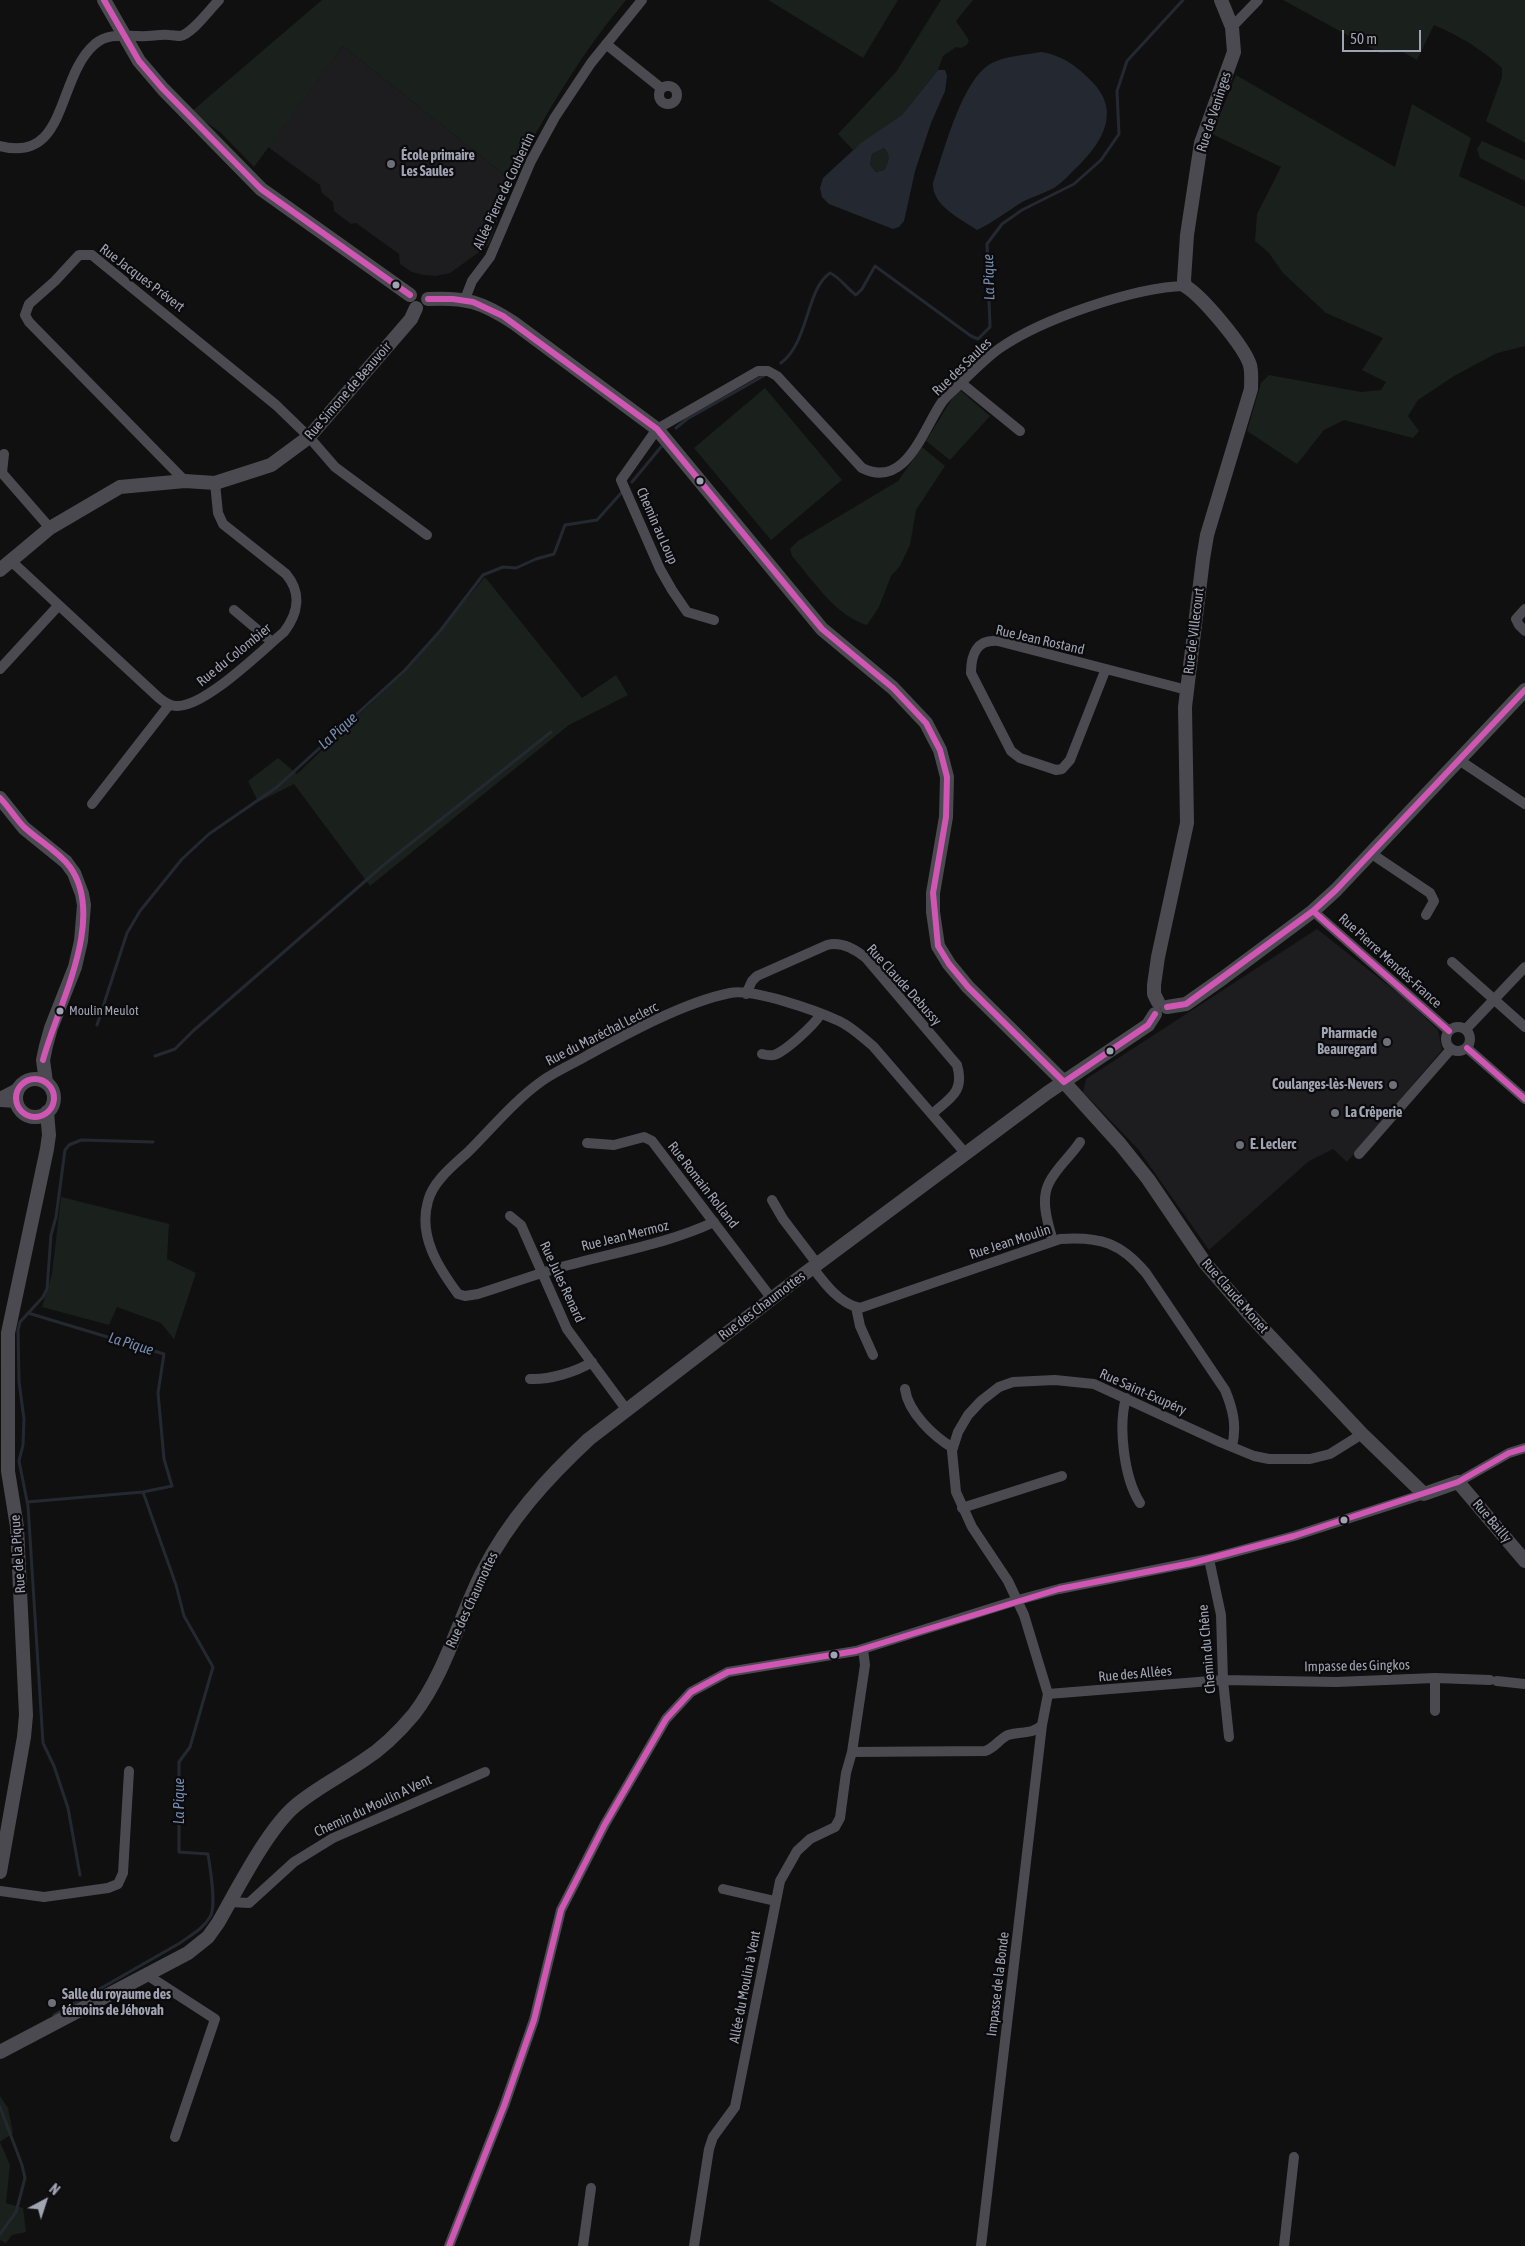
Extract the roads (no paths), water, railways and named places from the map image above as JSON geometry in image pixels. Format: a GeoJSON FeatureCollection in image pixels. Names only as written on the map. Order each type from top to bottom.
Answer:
{"type":"FeatureCollection","features":[{"type":"Feature","properties":{"kind":"street"},"geometry":{"type":"LineString","coordinates":[[104,0],[139,61],[163,89],[261,189],[410,295],[411,305],[422,304]]}},
{"type":"Feature","properties":{"kind":"street"},"geometry":{"type":"LineString","coordinates":[[0,146],[11,149],[32,148],[46,138],[78,66],[87,52],[102,39],[124,35],[181,36],[192,30],[218,0]]}},
{"type":"Feature","properties":{"kind":"street","name":"Allée Pierre de Coubertin"},"geometry":{"type":"LineString","coordinates":[[465,299],[472,281],[490,257],[531,161],[574,85],[642,0]]}},
{"type":"Feature","properties":{"kind":"street","name":"Rue de Veninges"},"geometry":{"type":"LineString","coordinates":[[1186,286],[1187,235],[1201,143],[1234,52],[1232,28],[1221,0]]}},
{"type":"Feature","properties":{"kind":"street"},"geometry":{"type":"LineString","coordinates":[[1232,28],[1258,0]]}},
{"type":"Feature","properties":{"kind":"street"},"geometry":{"type":"LineString","coordinates":[[606,44],[662,88]]}},
{"type":"Feature","properties":{"kind":"street","name":"Rue Jacques Prévert"},"geometry":{"type":"LineString","coordinates":[[186,481],[29,322],[25,315],[29,304],[55,281],[79,255],[92,255],[221,358],[276,405],[309,437]]}},
{"type":"Feature","properties":{"kind":"street","name":"Rue des Saules"},"geometry":{"type":"LineString","coordinates":[[657,429],[758,372],[768,371],[777,376],[862,468],[880,474],[896,469],[910,456],[942,402],[1000,348],[1045,324],[1103,302],[1160,288],[1186,286]]}},
{"type":"Feature","properties":{"kind":"street","name":"Rue de Villecourt"},"geometry":{"type":"LineString","coordinates":[[1160,1008],[1154,994],[1158,957],[1187,823],[1188,808],[1184,749],[1187,690],[1207,535],[1251,388],[1252,377],[1248,359],[1238,344],[1196,294],[1186,286]]}},
{"type":"Feature","properties":{"kind":"street","name":"Rue Claude Monet"},"geometry":{"type":"LineString","coordinates":[[422,304],[465,299],[490,308],[514,323],[657,429],[822,629],[893,688],[926,722],[940,750],[947,777],[946,817],[933,893],[938,946],[949,964],[968,987],[1064,1082],[1120,1144],[1148,1179],[1206,1263],[1249,1314],[1362,1434],[1424,1494]]}},
{"type":"Feature","properties":{"kind":"street","name":"Rue Simone de Beauvoir"},"geometry":{"type":"LineString","coordinates":[[5,565],[50,528],[120,487],[186,481],[215,483],[272,465],[309,437],[422,304]]}},
{"type":"Feature","properties":{"kind":"street"},"geometry":{"type":"LineString","coordinates":[[961,383],[1020,431]]}},
{"type":"Feature","properties":{"kind":"street","name":"Chemin au Loup"},"geometry":{"type":"LineString","coordinates":[[657,429],[622,480],[660,568],[672,590],[687,612],[714,620]]}},
{"type":"Feature","properties":{"kind":"street"},"geometry":{"type":"LineString","coordinates":[[309,437],[335,467],[427,535]]}},
{"type":"Feature","properties":{"kind":"street"},"geometry":{"type":"LineString","coordinates":[[4,454],[2,473],[50,528]]}},
{"type":"Feature","properties":{"kind":"street","name":"Rue du Colombier"},"geometry":{"type":"LineString","coordinates":[[169,705],[186,705],[202,698],[272,642],[292,622],[298,601],[297,592],[286,574],[223,524],[218,513],[215,483]]}},
{"type":"Feature","properties":{"kind":"street"},"geometry":{"type":"LineString","coordinates":[[5,565],[58,606],[169,705],[92,804]]}},
{"type":"Feature","properties":{"kind":"street"},"geometry":{"type":"LineString","coordinates":[[0,669],[58,606]]}},
{"type":"Feature","properties":{"kind":"street"},"geometry":{"type":"LineString","coordinates":[[1525,609],[1516,619],[1525,631]]}},
{"type":"Feature","properties":{"kind":"street"},"geometry":{"type":"LineString","coordinates":[[234,610],[272,642]]}},
{"type":"Feature","properties":{"kind":"street","name":"Rue Jean Rostand"},"geometry":{"type":"LineString","coordinates":[[1105,671],[1070,760],[1062,769],[1056,770],[1020,758],[1011,751],[971,673],[971,666],[977,648],[981,644],[992,640],[1105,671],[1187,690]]}},
{"type":"Feature","properties":{"kind":"street"},"geometry":{"type":"LineString","coordinates":[[1160,1008],[1186,1004],[1313,911],[1372,854],[1525,690]]}},
{"type":"Feature","properties":{"kind":"street"},"geometry":{"type":"LineString","coordinates":[[1459,760],[1525,804]]}},
{"type":"Feature","properties":{"kind":"street"},"geometry":{"type":"LineString","coordinates":[[0,798],[24,828],[66,862],[74,873],[84,905],[81,940],[75,967],[51,1028],[43,1060],[31,1079],[0,1097]]}},
{"type":"Feature","properties":{"kind":"street"},"geometry":{"type":"LineString","coordinates":[[1372,854],[1430,893],[1434,901],[1426,915]]}},
{"type":"Feature","properties":{"kind":"street","name":"Rue Pierre Mendès-France"},"geometry":{"type":"LineString","coordinates":[[1313,911],[1449,1031]]}},
{"type":"Feature","properties":{"kind":"street","name":"Rue Claude Debussy"},"geometry":{"type":"LineString","coordinates":[[746,994],[752,981],[757,976],[827,945],[834,943],[852,948],[866,958],[957,1065],[960,1084],[956,1092],[932,1114]]}},
{"type":"Feature","properties":{"kind":"street"},"geometry":{"type":"LineString","coordinates":[[1452,962],[1525,1027]]}},
{"type":"Feature","properties":{"kind":"street"},"geometry":{"type":"LineString","coordinates":[[1466,1029],[1525,967]]}},
{"type":"Feature","properties":{"kind":"street","name":"Rue du Maréchal Leclerc"},"geometry":{"type":"LineString","coordinates":[[542,1274],[478,1294],[464,1296],[458,1294],[431,1250],[426,1238],[427,1202],[432,1190],[518,1102],[543,1080],[629,1033],[687,1007],[731,992],[778,1000],[839,1022],[873,1046],[966,1154]]}},
{"type":"Feature","properties":{"kind":"street","name":"Rue des Chaumottes"},"geometry":{"type":"LineString","coordinates":[[0,2052],[188,1953],[208,1937],[273,1831],[293,1807],[314,1790],[365,1760],[391,1739],[413,1714],[430,1691],[483,1571],[506,1533],[531,1498],[558,1467],[626,1409],[816,1266],[1064,1082],[1148,1025],[1160,1008]]}},
{"type":"Feature","properties":{"kind":"street"},"geometry":{"type":"LineString","coordinates":[[762,1054],[774,1055],[781,1051],[814,1023],[820,1015]]}},
{"type":"Feature","properties":{"kind":"street"},"geometry":{"type":"LineString","coordinates":[[1459,1026],[1466,1029],[1471,1036],[1470,1044],[1467,1048],[1459,1051],[1451,1049],[1446,1038],[1449,1031],[1459,1026]]}},
{"type":"Feature","properties":{"kind":"street"},"geometry":{"type":"LineString","coordinates":[[1467,1048],[1525,1099]]}},
{"type":"Feature","properties":{"kind":"street"},"geometry":{"type":"LineString","coordinates":[[1359,1154],[1451,1049]]}},
{"type":"Feature","properties":{"kind":"street"},"geometry":{"type":"LineString","coordinates":[[32,1117],[37,1117],[47,1112],[51,1108],[54,1098],[51,1088],[46,1082],[43,1060]]}},
{"type":"Feature","properties":{"kind":"street"},"geometry":{"type":"LineString","coordinates":[[31,1079],[46,1082]]}},
{"type":"Feature","properties":{"kind":"street"},"geometry":{"type":"LineString","coordinates":[[19,1087],[17,1103],[22,1112],[32,1117],[41,1129],[47,1149]]}},
{"type":"Feature","properties":{"kind":"street"},"geometry":{"type":"LineString","coordinates":[[0,1102],[17,1103]]}},
{"type":"Feature","properties":{"kind":"street","name":"Rue de la Pique"},"geometry":{"type":"LineString","coordinates":[[0,1872],[24,1737],[26,1715],[17,1527],[8,1471],[4,1366],[10,1316],[47,1149],[49,1134],[47,1112]]}},
{"type":"Feature","properties":{"kind":"street","name":"Rue Romain Rolland"},"geometry":{"type":"LineString","coordinates":[[587,1143],[614,1145],[640,1137],[648,1138],[772,1299]]}},
{"type":"Feature","properties":{"kind":"street"},"geometry":{"type":"LineString","coordinates":[[1053,1242],[1046,1211],[1045,1198],[1048,1184],[1073,1154],[1080,1142]]}},
{"type":"Feature","properties":{"kind":"street"},"geometry":{"type":"LineString","coordinates":[[772,1200],[783,1219],[842,1301],[856,1307],[860,1326],[873,1355]]}},
{"type":"Feature","properties":{"kind":"street","name":"Rue Jules Renard"},"geometry":{"type":"LineString","coordinates":[[510,1216],[521,1225],[567,1328],[626,1409]]}},
{"type":"Feature","properties":{"kind":"street","name":"Rue Jean Mermoz"},"geometry":{"type":"LineString","coordinates":[[542,1274],[565,1266],[694,1232],[714,1222]]}},
{"type":"Feature","properties":{"kind":"street","name":"Rue Jean Moulin"},"geometry":{"type":"LineString","coordinates":[[856,1307],[871,1305],[1053,1242],[1078,1238],[1102,1241],[1117,1246],[1136,1261],[1225,1390],[1233,1412],[1232,1446]]}},
{"type":"Feature","properties":{"kind":"street"},"geometry":{"type":"LineString","coordinates":[[530,1379],[540,1380],[584,1367],[592,1362]]}},
{"type":"Feature","properties":{"kind":"street","name":"Rue Saint-Exupéry"},"geometry":{"type":"LineString","coordinates":[[1048,1694],[1018,1600],[1008,1581],[972,1527],[956,1492],[952,1466],[953,1448],[958,1432],[968,1415],[981,1400],[998,1387],[1013,1382],[1055,1380],[1094,1384],[1232,1446],[1269,1460],[1310,1459],[1330,1454],[1362,1434]]}},
{"type":"Feature","properties":{"kind":"street"},"geometry":{"type":"LineString","coordinates":[[904,1389],[906,1398],[917,1415],[953,1448]]}},
{"type":"Feature","properties":{"kind":"street"},"geometry":{"type":"LineString","coordinates":[[1126,1398],[1122,1412],[1123,1435],[1130,1478],[1134,1493],[1140,1503]]}},
{"type":"Feature","properties":{"kind":"street"},"geometry":{"type":"LineString","coordinates":[[449,2246],[504,2106],[534,2020],[561,1910],[605,1824],[666,1719],[691,1692],[728,1672],[863,1649],[1018,1600],[1209,1559],[1294,1536],[1458,1482],[1495,1460],[1525,1448]]}},
{"type":"Feature","properties":{"kind":"street"},"geometry":{"type":"LineString","coordinates":[[962,1508],[1062,1476]]}},
{"type":"Feature","properties":{"kind":"street","name":"Rue Bailly"},"geometry":{"type":"LineString","coordinates":[[1458,1482],[1525,1561]]}},
{"type":"Feature","properties":{"kind":"street","name":"Chemin du Chêne"},"geometry":{"type":"LineString","coordinates":[[1209,1559],[1221,1615],[1223,1680],[1229,1737]]}},
{"type":"Feature","properties":{"kind":"street","name":"Allée du Moulin à Vent"},"geometry":{"type":"LineString","coordinates":[[694,2246],[709,2149],[713,2137],[735,2107],[780,1881],[797,1851],[810,1839],[835,1826],[840,1818],[865,1664],[863,1649]]}},
{"type":"Feature","properties":{"kind":"street"},"geometry":{"type":"LineString","coordinates":[[1434,1678],[1435,1711]]}},
{"type":"Feature","properties":{"kind":"street","name":"Impasse des Gingkos"},"geometry":{"type":"LineString","coordinates":[[1223,1680],[1336,1682],[1434,1678],[1525,1684]]}},
{"type":"Feature","properties":{"kind":"street","name":"Rue des Allées"},"geometry":{"type":"LineString","coordinates":[[1048,1694],[1223,1680]]}},
{"type":"Feature","properties":{"kind":"street","name":"Impasse de la Bonde"},"geometry":{"type":"LineString","coordinates":[[981,2246],[1042,1725],[1048,1694]]}},
{"type":"Feature","properties":{"kind":"street"},"geometry":{"type":"LineString","coordinates":[[852,1752],[985,1751],[994,1748],[1008,1735],[1032,1732],[1042,1725]]}},
{"type":"Feature","properties":{"kind":"street"},"geometry":{"type":"LineString","coordinates":[[0,1891],[44,1897],[108,1888],[118,1884],[123,1873],[129,1771]]}},
{"type":"Feature","properties":{"kind":"street","name":"Chemin du Moulin A Vent"},"geometry":{"type":"LineString","coordinates":[[230,1902],[249,1903],[294,1862],[332,1838],[416,1800],[485,1772]]}},
{"type":"Feature","properties":{"kind":"street"},"geometry":{"type":"LineString","coordinates":[[724,1889],[775,1901]]}},
{"type":"Feature","properties":{"kind":"street"},"geometry":{"type":"LineString","coordinates":[[148,1975],[215,2019],[175,2137]]}},
{"type":"Feature","properties":{"kind":"street"},"geometry":{"type":"LineString","coordinates":[[1284,2246],[1294,2157]]}},
{"type":"Feature","properties":{"kind":"street"},"geometry":{"type":"LineString","coordinates":[[583,2246],[592,2188]]}},
{"type":"Feature","properties":{"kind":"waterway","name":"La Pique"},"geometry":{"type":"LineString","coordinates":[[781,363],[790,354],[797,342],[811,303],[822,281],[830,273],[856,295],[862,289],[875,266],[971,336],[978,339],[990,327],[987,244],[1002,224],[1022,210],[1074,184],[1101,160],[1119,134],[1117,91],[1127,61],[1183,0]]}},
{"type":"Feature","properties":{"kind":"waterway","name":"La Pique"},"geometry":{"type":"LineString","coordinates":[[676,428],[687,419],[765,375]]}},
{"type":"Feature","properties":{"kind":"waterway","name":"La Pique"},"geometry":{"type":"LineString","coordinates":[[632,482],[661,447]]}},
{"type":"Feature","properties":{"kind":"waterway","name":"La Pique"},"geometry":{"type":"LineString","coordinates":[[97,1025],[127,933],[140,911],[182,859],[209,834],[277,787],[405,670],[440,631],[483,575],[503,567],[516,568],[536,559],[554,554],[565,525],[597,520],[623,491]]}},
{"type":"Feature","properties":{"kind":"waterway"},"geometry":{"type":"LineString","coordinates":[[155,1056],[175,1049],[193,1031],[386,863],[551,732]]}},
{"type":"Feature","properties":{"kind":"waterway","name":"La Pique"},"geometry":{"type":"LineString","coordinates":[[80,1875],[68,1808],[54,1766],[43,1743],[28,1506],[19,1461],[23,1445],[24,1419],[19,1382],[18,1330],[20,1322],[43,1297],[47,1289],[51,1235],[56,1217],[65,1150],[69,1145],[81,1140],[153,1142]]}},
{"type":"Feature","properties":{"kind":"waterway","name":"La Pique"},"geometry":{"type":"LineString","coordinates":[[28,1313],[164,1354],[158,1393],[164,1459],[172,1486],[143,1492],[176,1585],[184,1616],[213,1667],[190,1747],[179,1762],[179,1852],[208,1854],[213,1896],[210,1917],[200,1928],[180,1943],[54,2015]]}},
{"type":"Feature","properties":{"kind":"waterway","name":"La Pique"},"geometry":{"type":"LineString","coordinates":[[27,1502],[143,1492]]}},
{"type":"Feature","properties":{"kind":"waterway","name":"La Pique"},"geometry":{"type":"LineString","coordinates":[[0,2107],[25,2178],[16,2212],[0,2234]]}},
{"type":"Feature","properties":{"kind":"place","name":"École primaire Les Saules"},"geometry":{"type":"Point","coordinates":[391,164]}},
{"type":"Feature","properties":{"kind":"place","name":"Moulin Meulot"},"geometry":{"type":"Point","coordinates":[60,1011]}},
{"type":"Feature","properties":{"kind":"place","name":"Pharmacie Beauregard"},"geometry":{"type":"Point","coordinates":[1387,1042]}},
{"type":"Feature","properties":{"kind":"place","name":"Coulanges-lès-Nevers"},"geometry":{"type":"Point","coordinates":[1393,1085]}},
{"type":"Feature","properties":{"kind":"place","name":"La Crêperie"},"geometry":{"type":"Point","coordinates":[1335,1113]}},
{"type":"Feature","properties":{"kind":"place","name":"E. Leclerc"},"geometry":{"type":"Point","coordinates":[1240,1145]}},
{"type":"Feature","properties":{"kind":"place","name":"Salle du royaume des témoins de Jéhovah"},"geometry":{"type":"Point","coordinates":[52,2003]}}]}
